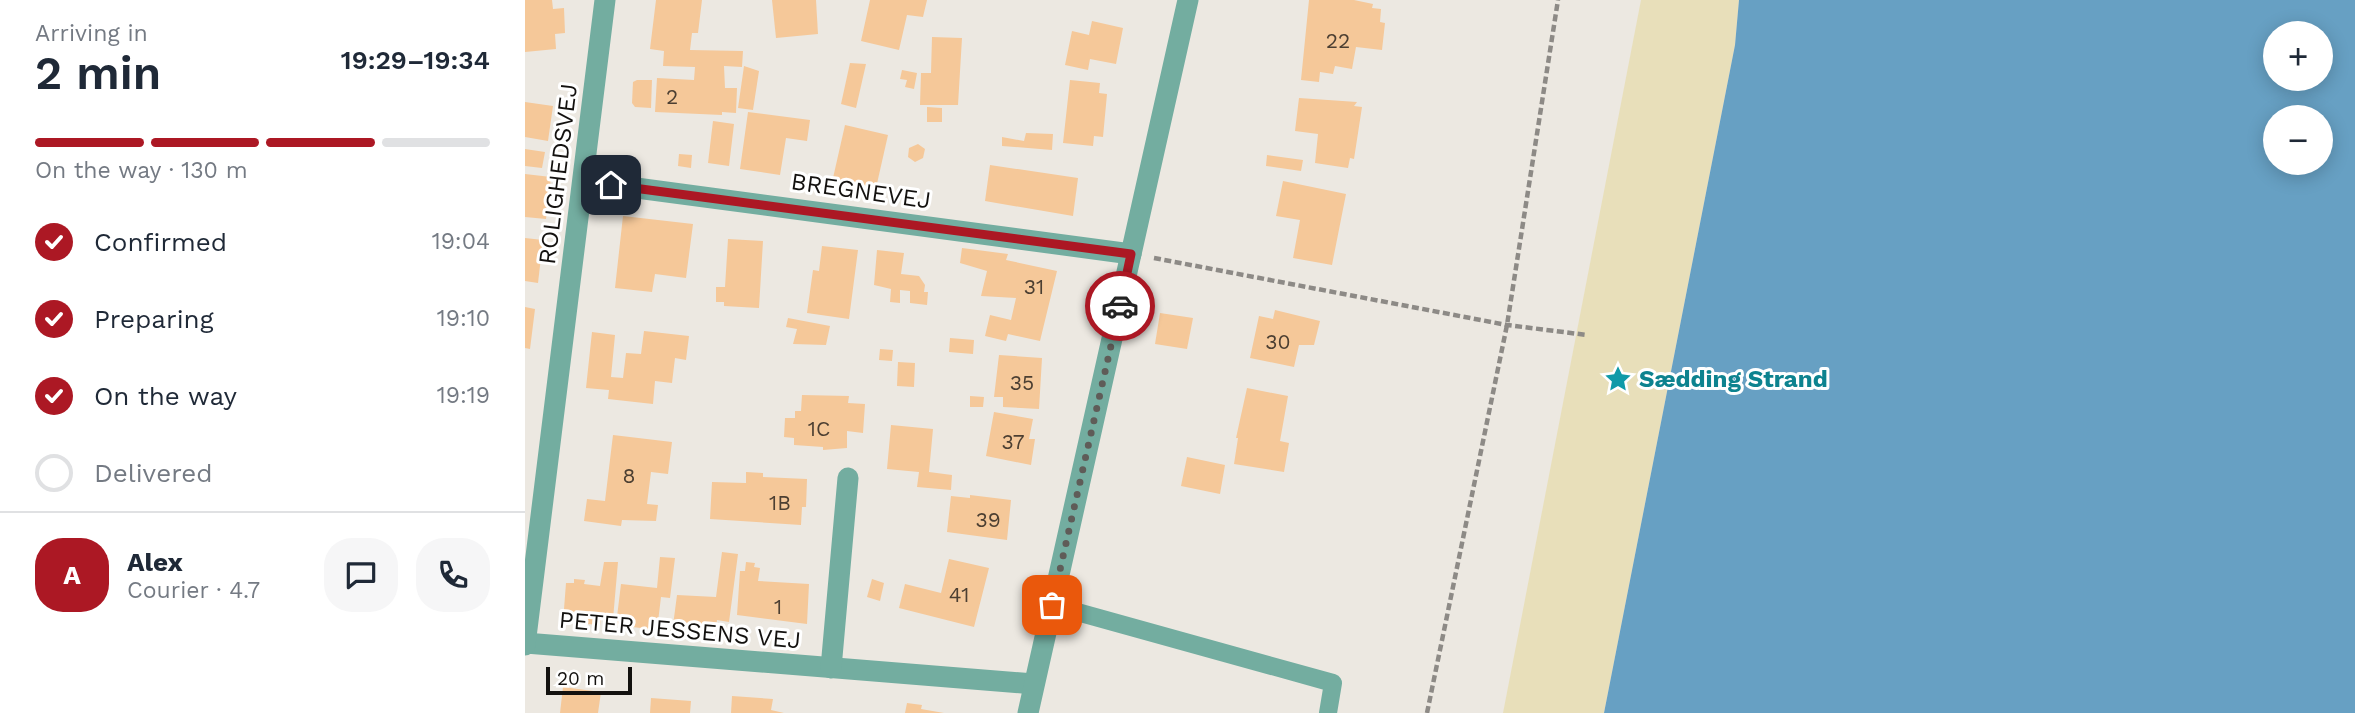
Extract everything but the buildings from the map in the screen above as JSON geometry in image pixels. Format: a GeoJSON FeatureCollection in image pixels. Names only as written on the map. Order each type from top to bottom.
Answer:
{"type":"FeatureCollection","features":[{"type":"Feature","properties":{"kind":"street","name":"ROLIGHEDSVEJ"},"geometry":{"type":"LineString","coordinates":[[525,644],[605,0]]}},
{"type":"Feature","properties":{"kind":"street"},"geometry":{"type":"LineString","coordinates":[[1028,713],[1188,0]]}},
{"type":"Feature","properties":{"kind":"street","name":"BREGNEVEJ"},"geometry":{"type":"LineString","coordinates":[[584,181],[1131,254]]}},
{"type":"Feature","properties":{"kind":"street","name":"PETER JESSENS VEJ"},"geometry":{"type":"LineString","coordinates":[[831,668],[848,478]]}},
{"type":"Feature","properties":{"kind":"street","name":"PETER JESSENS VEJ"},"geometry":{"type":"LineString","coordinates":[[525,644],[1034,684]]}},
{"type":"Feature","properties":{"kind":"lane"},"geometry":{"type":"LineString","coordinates":[[1052,605],[1333,683],[1328,713]]}},
{"type":"Feature","properties":{"kind":"path"},"geometry":{"type":"LineString","coordinates":[[1427,713],[1507,324],[1558,0]]}},
{"type":"Feature","properties":{"kind":"path"},"geometry":{"type":"LineString","coordinates":[[1131,254],[1507,324],[1587,335]]}},
{"type":"Feature","properties":{"kind":"sand","name":"Sædding Strand"},"geometry":{"type":"Polygon","coordinates":[[[1641,0],[1739,0],[1735,45],[1604,713],[1503,713],[1641,0]]]}},
{"type":"Feature","properties":{"kind":"water"},"geometry":{"type":"Polygon","coordinates":[[[1739,0],[2355,0],[2355,713],[1604,713],[1735,45],[1739,0]]]}},
{"type":"Feature","properties":{"kind":"way so far"},"geometry":{"type":"LineString","coordinates":[[1052,605],[1120,306]]}},
{"type":"Feature","properties":{"kind":"place","name":"Sædding Strand"},"geometry":{"type":"Point","coordinates":[1618,379]}},
{"type":"Feature","properties":{"kind":"route"},"geometry":{"type":"LineString","coordinates":[[611,185],[1131,254],[1120,306]]}}]}
